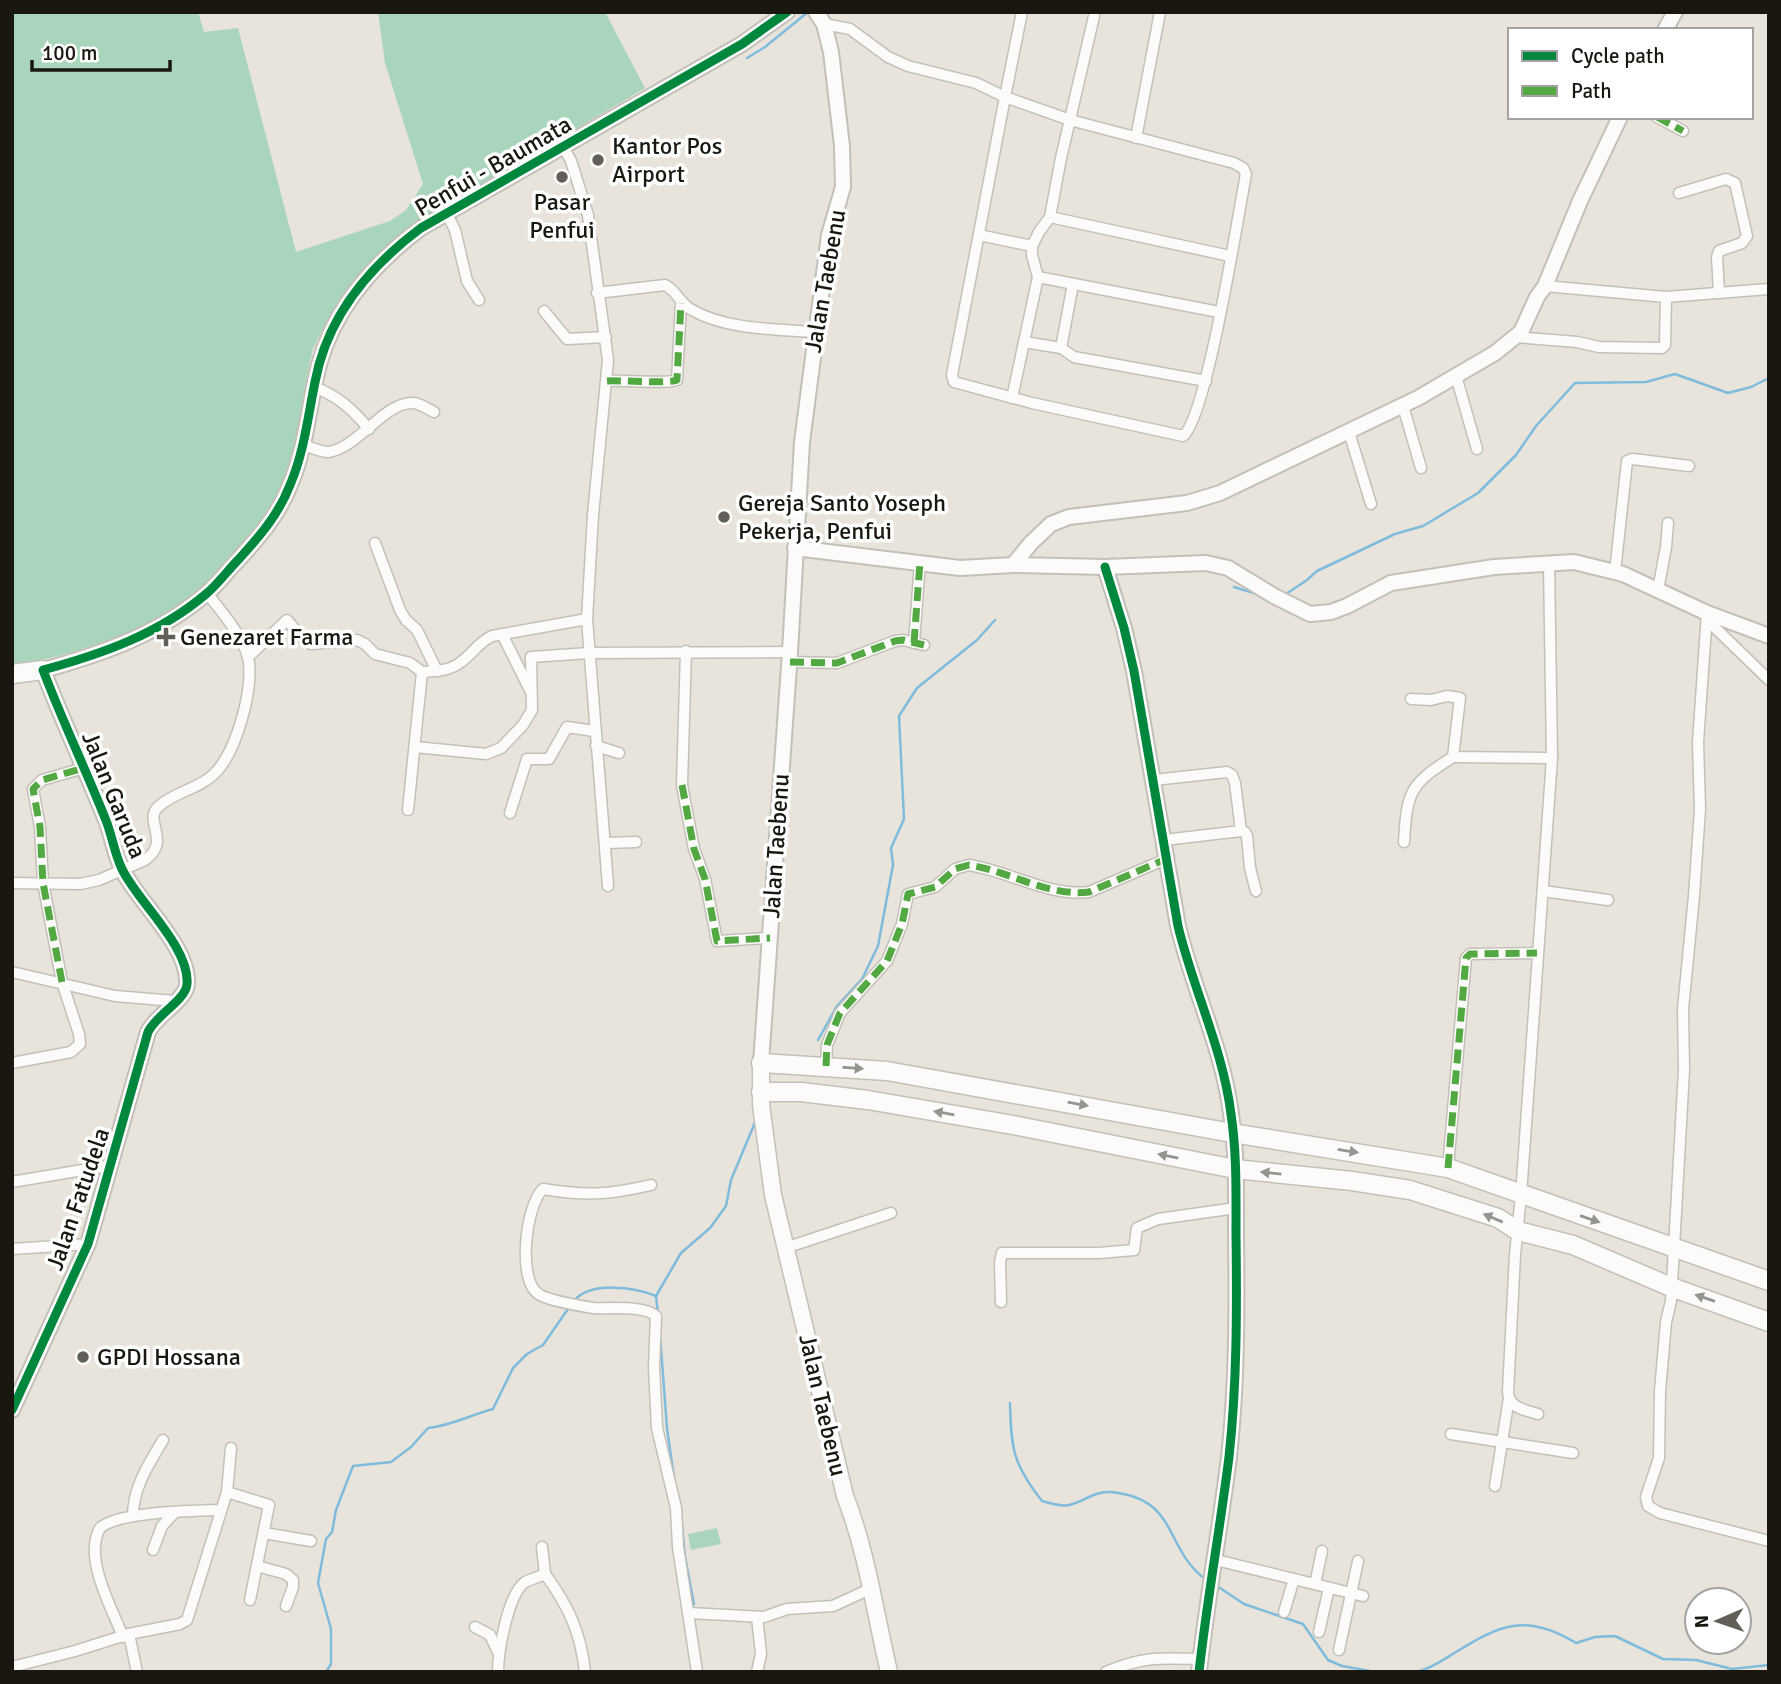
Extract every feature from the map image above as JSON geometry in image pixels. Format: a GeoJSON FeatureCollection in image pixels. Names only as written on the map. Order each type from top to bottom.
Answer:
{"type":"FeatureCollection","features":[{"type":"Feature","properties":{"kind":"highway","name":"Penfui - Baumata"},"geometry":{"type":"LineString","coordinates":[[12,674],[43,670]]}},
{"type":"Feature","properties":{"kind":"highway"},"geometry":{"type":"LineString","coordinates":[[761,1063],[897,1073],[1232,1133],[1448,1168],[1769,1281]]}},
{"type":"Feature","properties":{"kind":"highway"},"geometry":{"type":"LineString","coordinates":[[761,1098],[801,1092],[868,1100],[1018,1126],[1235,1169],[1410,1190],[1498,1218],[1518,1231],[1573,1245],[1671,1287],[1769,1322]]}},
{"type":"Feature","properties":{"kind":"main road","name":"Jalan Taebenu"},"geometry":{"type":"LineString","coordinates":[[761,1063],[764,1136],[773,1195],[845,1496],[854,1519],[872,1588],[889,1672]]}},
{"type":"Feature","properties":{"kind":"street","name":"Penfui - Baumata"},"geometry":{"type":"LineString","coordinates":[[43,670],[81,660],[157,628],[207,593],[261,534],[291,484],[324,347],[346,303],[368,274],[395,248],[421,228],[742,44],[787,12]]}},
{"type":"Feature","properties":{"kind":"street"},"geometry":{"type":"LineString","coordinates":[[820,18],[850,29],[888,57],[908,66],[976,83],[1005,97],[1070,120],[1234,163],[1243,168],[1246,174],[1206,381],[1188,432],[1178,436],[954,382],[952,375],[1005,97],[1022,12]]}},
{"type":"Feature","properties":{"kind":"street"},"geometry":{"type":"LineString","coordinates":[[1012,398],[1038,277],[1032,246],[1050,217],[1095,12]]}},
{"type":"Feature","properties":{"kind":"street"},"geometry":{"type":"LineString","coordinates":[[1136,138],[1160,12]]}},
{"type":"Feature","properties":{"kind":"street"},"geometry":{"type":"LineString","coordinates":[[1666,28],[1675,12]]}},
{"type":"Feature","properties":{"kind":"street","name":"Jalan Taebenu"},"geometry":{"type":"LineString","coordinates":[[761,1063],[790,657],[802,442],[829,235],[843,187],[837,88],[820,18]]}},
{"type":"Feature","properties":{"kind":"street"},"geometry":{"type":"LineString","coordinates":[[1013,565],[1051,524],[1069,517],[1187,503],[1259,477],[1403,406],[1516,337],[1545,286],[1580,201],[1619,119]]}},
{"type":"Feature","properties":{"kind":"street"},"geometry":{"type":"LineString","coordinates":[[1661,119],[1683,131]]}},
{"type":"Feature","properties":{"kind":"street"},"geometry":{"type":"LineString","coordinates":[[564,148],[571,161],[588,215],[597,293],[607,337],[607,381],[599,450],[587,619],[608,886]]}},
{"type":"Feature","properties":{"kind":"street"},"geometry":{"type":"LineString","coordinates":[[1679,193],[1726,179],[1735,183],[1747,236],[1742,243],[1719,251],[1719,293]]}},
{"type":"Feature","properties":{"kind":"street"},"geometry":{"type":"LineString","coordinates":[[447,214],[456,230],[467,281],[478,300]]}},
{"type":"Feature","properties":{"kind":"street"},"geometry":{"type":"LineString","coordinates":[[1050,217],[1230,256]]}},
{"type":"Feature","properties":{"kind":"street"},"geometry":{"type":"LineString","coordinates":[[979,234],[1032,246]]}},
{"type":"Feature","properties":{"kind":"street"},"geometry":{"type":"LineString","coordinates":[[1038,277],[1219,312]]}},
{"type":"Feature","properties":{"kind":"street"},"geometry":{"type":"LineString","coordinates":[[1060,348],[1073,284]]}},
{"type":"Feature","properties":{"kind":"street"},"geometry":{"type":"LineString","coordinates":[[597,293],[665,285],[671,288],[681,303],[704,316],[734,324],[815,332]]}},
{"type":"Feature","properties":{"kind":"street"},"geometry":{"type":"LineString","coordinates":[[1545,286],[1666,297],[1769,289]]}},
{"type":"Feature","properties":{"kind":"street"},"geometry":{"type":"LineString","coordinates":[[1516,337],[1577,342],[1599,348],[1662,348],[1665,345],[1666,297]]}},
{"type":"Feature","properties":{"kind":"street"},"geometry":{"type":"LineString","coordinates":[[607,381],[651,380],[668,383],[677,380],[681,303]]}},
{"type":"Feature","properties":{"kind":"street"},"geometry":{"type":"LineString","coordinates":[[544,311],[568,338],[607,337]]}},
{"type":"Feature","properties":{"kind":"street"},"geometry":{"type":"LineString","coordinates":[[1024,342],[1060,348],[1074,356],[1206,381]]}},
{"type":"Feature","properties":{"kind":"street"},"geometry":{"type":"LineString","coordinates":[[1456,376],[1477,449]]}},
{"type":"Feature","properties":{"kind":"street"},"geometry":{"type":"LineString","coordinates":[[314,387],[349,405],[369,429]]}},
{"type":"Feature","properties":{"kind":"street"},"geometry":{"type":"LineString","coordinates":[[302,444],[326,452],[344,446],[402,406],[413,403],[434,412]]}},
{"type":"Feature","properties":{"kind":"street"},"geometry":{"type":"LineString","coordinates":[[1403,406],[1421,468]]}},
{"type":"Feature","properties":{"kind":"street"},"geometry":{"type":"LineString","coordinates":[[1349,432],[1371,504]]}},
{"type":"Feature","properties":{"kind":"street"},"geometry":{"type":"LineString","coordinates":[[1615,572],[1627,461],[1633,459],[1689,466]]}},
{"type":"Feature","properties":{"kind":"street"},"geometry":{"type":"LineString","coordinates":[[1658,590],[1668,523]]}},
{"type":"Feature","properties":{"kind":"street"},"geometry":{"type":"LineString","coordinates":[[375,543],[400,610],[416,630],[437,671]]}},
{"type":"Feature","properties":{"kind":"street"},"geometry":{"type":"LineString","coordinates":[[795,548],[960,568],[1013,565],[1105,567],[1218,564],[1310,614],[1331,612],[1391,583],[1494,567],[1574,562],[1615,572],[1658,590],[1707,616],[1769,636]]}},
{"type":"Feature","properties":{"kind":"street"},"geometry":{"type":"LineString","coordinates":[[415,747],[475,753],[493,751],[513,737],[532,710],[531,657],[589,653],[686,652],[790,657],[820,665],[836,663],[887,643],[903,640],[919,644],[920,562]]}},
{"type":"Feature","properties":{"kind":"street"},"geometry":{"type":"LineString","coordinates":[[1495,1486],[1508,1398],[1515,1255],[1552,758],[1549,564]]}},
{"type":"Feature","properties":{"kind":"street"},"geometry":{"type":"LineString","coordinates":[[1105,567],[1125,628],[1178,926],[1186,960],[1214,1041],[1231,1113],[1235,1169],[1237,1308],[1232,1418],[1200,1666],[1157,1657],[1130,1662],[1106,1672]]}},
{"type":"Feature","properties":{"kind":"street"},"geometry":{"type":"LineString","coordinates":[[12,883],[80,884],[99,880],[145,860],[156,849],[158,839],[154,816],[157,808],[213,775],[225,761],[246,700],[248,657],[241,642],[207,593]]}},
{"type":"Feature","properties":{"kind":"street"},"geometry":{"type":"LineString","coordinates":[[1707,616],[1769,680]]}},
{"type":"Feature","properties":{"kind":"street"},"geometry":{"type":"LineString","coordinates":[[1707,616],[1698,742],[1700,809],[1682,1009],[1684,1070],[1674,1247],[1660,1391],[1659,1458],[1646,1497],[1648,1506],[1660,1513],[1769,1541]]}},
{"type":"Feature","properties":{"kind":"street"},"geometry":{"type":"LineString","coordinates":[[248,657],[287,620],[304,640],[311,644],[357,640],[375,653],[410,663],[422,672],[437,671],[453,667],[483,640],[502,634],[587,619]]}},
{"type":"Feature","properties":{"kind":"street"},"geometry":{"type":"LineString","coordinates":[[502,634],[532,694]]}},
{"type":"Feature","properties":{"kind":"street"},"geometry":{"type":"LineString","coordinates":[[686,652],[682,785],[694,849],[705,879],[718,940],[769,938]]}},
{"type":"Feature","properties":{"kind":"street","name":"Jalan Garuda"},"geometry":{"type":"LineString","coordinates":[[43,670],[62,721],[106,821],[122,870],[174,945],[186,968],[187,988],[175,1001]]}},
{"type":"Feature","properties":{"kind":"street"},"geometry":{"type":"LineString","coordinates":[[408,810],[422,672]]}},
{"type":"Feature","properties":{"kind":"street"},"geometry":{"type":"LineString","coordinates":[[1411,699],[1431,701],[1447,696],[1460,698],[1453,757]]}},
{"type":"Feature","properties":{"kind":"street"},"geometry":{"type":"LineString","coordinates":[[510,813],[527,759],[550,759],[566,727],[594,731]]}},
{"type":"Feature","properties":{"kind":"street"},"geometry":{"type":"LineString","coordinates":[[596,746],[620,753]]}},
{"type":"Feature","properties":{"kind":"street"},"geometry":{"type":"LineString","coordinates":[[1404,842],[1409,796],[1415,785],[1423,776],[1453,757],[1552,758]]}},
{"type":"Feature","properties":{"kind":"street"},"geometry":{"type":"LineString","coordinates":[[12,1062],[71,1052],[80,1044],[62,982],[43,883],[40,827],[33,786],[42,780],[84,768]]}},
{"type":"Feature","properties":{"kind":"street"},"geometry":{"type":"LineString","coordinates":[[1154,780],[1227,772],[1232,775],[1235,783],[1241,831]]}},
{"type":"Feature","properties":{"kind":"street"},"geometry":{"type":"LineString","coordinates":[[1164,840],[1245,832],[1256,891]]}},
{"type":"Feature","properties":{"kind":"street"},"geometry":{"type":"LineString","coordinates":[[606,843],[635,842]]}},
{"type":"Feature","properties":{"kind":"street"},"geometry":{"type":"LineString","coordinates":[[826,1066],[827,1045],[840,1013],[887,961],[901,924],[908,894],[936,887],[955,869],[969,865],[1076,894],[1089,892],[1166,859]]}},
{"type":"Feature","properties":{"kind":"street"},"geometry":{"type":"LineString","coordinates":[[1543,891],[1608,900]]}},
{"type":"Feature","properties":{"kind":"street"},"geometry":{"type":"LineString","coordinates":[[1448,1168],[1466,958],[1470,954],[1481,953],[1537,953]]}},
{"type":"Feature","properties":{"kind":"street"},"geometry":{"type":"LineString","coordinates":[[12,972],[115,996],[175,1001]]}},
{"type":"Feature","properties":{"kind":"street","name":"Jalan Fatudela"},"geometry":{"type":"LineString","coordinates":[[12,1410],[89,1244],[148,1032],[175,1001]]}},
{"type":"Feature","properties":{"kind":"street"},"geometry":{"type":"LineString","coordinates":[[12,1182],[112,1166]]}},
{"type":"Feature","properties":{"kind":"street"},"geometry":{"type":"LineString","coordinates":[[651,1185],[607,1194],[573,1195],[543,1189],[540,1191],[525,1239],[528,1275],[538,1295],[577,1305],[655,1314],[657,1428],[678,1521],[678,1547],[697,1672]]}},
{"type":"Feature","properties":{"kind":"street"},"geometry":{"type":"LineString","coordinates":[[1001,1303],[1002,1253],[1099,1253],[1135,1250],[1136,1228],[1150,1222],[1236,1208]]}},
{"type":"Feature","properties":{"kind":"street"},"geometry":{"type":"LineString","coordinates":[[785,1248],[891,1213]]}},
{"type":"Feature","properties":{"kind":"street"},"geometry":{"type":"LineString","coordinates":[[12,1249],[89,1244]]}},
{"type":"Feature","properties":{"kind":"street"},"geometry":{"type":"LineString","coordinates":[[1508,1398],[1520,1408],[1538,1414]]}},
{"type":"Feature","properties":{"kind":"street"},"geometry":{"type":"LineString","coordinates":[[1451,1434],[1573,1453]]}},
{"type":"Feature","properties":{"kind":"street"},"geometry":{"type":"LineString","coordinates":[[133,1516],[133,1501],[140,1482],[163,1440]]}},
{"type":"Feature","properties":{"kind":"street"},"geometry":{"type":"LineString","coordinates":[[12,1667],[43,1661],[126,1635],[187,1620],[227,1492],[231,1448]]}},
{"type":"Feature","properties":{"kind":"street"},"geometry":{"type":"LineString","coordinates":[[227,1492],[269,1505],[250,1600]]}},
{"type":"Feature","properties":{"kind":"street"},"geometry":{"type":"LineString","coordinates":[[137,1672],[126,1635],[98,1573],[97,1532],[104,1525],[133,1516],[222,1510]]}},
{"type":"Feature","properties":{"kind":"street"},"geometry":{"type":"LineString","coordinates":[[153,1550],[162,1526],[174,1513]]}},
{"type":"Feature","properties":{"kind":"street"},"geometry":{"type":"LineString","coordinates":[[264,1533],[311,1541]]}},
{"type":"Feature","properties":{"kind":"street"},"geometry":{"type":"LineString","coordinates":[[542,1547],[545,1574],[570,1611],[583,1652],[585,1672]]}},
{"type":"Feature","properties":{"kind":"street"},"geometry":{"type":"LineString","coordinates":[[1315,1584],[1322,1551]]}},
{"type":"Feature","properties":{"kind":"street"},"geometry":{"type":"LineString","coordinates":[[1339,1650],[1357,1595],[1359,1561]]}},
{"type":"Feature","properties":{"kind":"street"},"geometry":{"type":"LineString","coordinates":[[1215,1565],[1294,1579],[1357,1595]]}},
{"type":"Feature","properties":{"kind":"street"},"geometry":{"type":"LineString","coordinates":[[257,1566],[282,1573],[293,1580],[286,1606]]}},
{"type":"Feature","properties":{"kind":"street"},"geometry":{"type":"LineString","coordinates":[[498,1672],[499,1654],[516,1595],[524,1583],[545,1574]]}},
{"type":"Feature","properties":{"kind":"street"},"geometry":{"type":"LineString","coordinates":[[1284,1612],[1294,1579]]}},
{"type":"Feature","properties":{"kind":"street"},"geometry":{"type":"LineString","coordinates":[[689,1613],[757,1617],[787,1609],[832,1606],[872,1588]]}},
{"type":"Feature","properties":{"kind":"street"},"geometry":{"type":"LineString","coordinates":[[1318,1632],[1329,1588]]}},
{"type":"Feature","properties":{"kind":"street"},"geometry":{"type":"LineString","coordinates":[[757,1617],[761,1654],[757,1672]]}},
{"type":"Feature","properties":{"kind":"street"},"geometry":{"type":"LineString","coordinates":[[475,1627],[490,1635],[499,1654]]}},
{"type":"Feature","properties":{"kind":"green space"},"geometry":{"type":"Polygon","coordinates":[[[12,12],[198,12],[204,32],[238,28],[296,252],[390,221],[406,210],[423,184],[385,63],[378,12],[605,12],[645,88],[408,228],[379,254],[353,283],[321,331],[313,349],[294,450],[271,507],[246,544],[216,576],[181,604],[142,626],[101,643],[12,665],[12,12]]]}},
{"type":"Feature","properties":{"kind":"green space"},"geometry":{"type":"Polygon","coordinates":[[[717,1528],[721,1544],[691,1550],[688,1534],[717,1528]]]}},
{"type":"Feature","properties":{"kind":"waterway"},"geometry":{"type":"LineString","coordinates":[[747,58],[808,12]]}},
{"type":"Feature","properties":{"kind":"waterway"},"geometry":{"type":"LineString","coordinates":[[1283,596],[1317,571],[1395,534],[1423,526],[1478,493],[1516,455],[1536,426],[1575,383],[1646,382],[1675,374],[1728,393],[1751,387],[1769,378]]}},
{"type":"Feature","properties":{"kind":"waterway"},"geometry":{"type":"LineString","coordinates":[[1234,587],[1257,594]]}},
{"type":"Feature","properties":{"kind":"waterway"},"geometry":{"type":"LineString","coordinates":[[818,1040],[837,1006],[862,979],[878,946],[893,865],[891,848],[904,819],[899,716],[917,688],[977,640],[995,620]]}},
{"type":"Feature","properties":{"kind":"waterway"},"geometry":{"type":"LineString","coordinates":[[656,1296],[681,1253],[710,1228],[726,1206],[731,1180],[756,1120]]}},
{"type":"Feature","properties":{"kind":"waterway"},"geometry":{"type":"LineString","coordinates":[[574,1301],[581,1295],[601,1288],[625,1288],[656,1296],[658,1314]]}},
{"type":"Feature","properties":{"kind":"waterway"},"geometry":{"type":"LineString","coordinates":[[326,1672],[331,1664],[331,1629],[318,1583],[326,1539],[332,1532],[336,1510],[353,1466],[391,1462],[411,1447],[428,1428],[493,1409],[513,1368],[527,1354],[543,1345],[570,1306]]}},
{"type":"Feature","properties":{"kind":"waterway"},"geometry":{"type":"LineString","coordinates":[[660,1335],[674,1478]]}},
{"type":"Feature","properties":{"kind":"waterway"},"geometry":{"type":"LineString","coordinates":[[1010,1403],[1015,1455],[1025,1477],[1042,1501],[1066,1505],[1099,1493],[1132,1496],[1148,1504],[1159,1514],[1182,1553],[1205,1579]]}},
{"type":"Feature","properties":{"kind":"waterway"},"geometry":{"type":"LineString","coordinates":[[680,1504],[685,1557],[694,1604]]}},
{"type":"Feature","properties":{"kind":"waterway"},"geometry":{"type":"LineString","coordinates":[[1217,1586],[1244,1604],[1303,1624],[1328,1660],[1342,1666],[1370,1671],[1398,1672]]}},
{"type":"Feature","properties":{"kind":"waterway"},"geometry":{"type":"LineString","coordinates":[[1417,1672],[1501,1629],[1528,1625],[1543,1628],[1576,1643],[1595,1637],[1615,1636],[1663,1659],[1696,1660],[1732,1669],[1769,1665]]}},
{"type":"Feature","properties":{"kind":"marked path"},"geometry":{"type":"LineString","coordinates":[[1661,119],[1683,131]]}},
{"type":"Feature","properties":{"kind":"marked path"},"geometry":{"type":"LineString","coordinates":[[607,381],[677,380],[681,303]]}},
{"type":"Feature","properties":{"kind":"marked path"},"geometry":{"type":"LineString","coordinates":[[914,643],[920,562]]}},
{"type":"Feature","properties":{"kind":"marked path"},"geometry":{"type":"LineString","coordinates":[[790,662],[837,663],[895,641],[924,645]]}},
{"type":"Feature","properties":{"kind":"marked path"},"geometry":{"type":"LineString","coordinates":[[62,982],[43,883],[40,827],[33,789],[42,780],[84,768]]}},
{"type":"Feature","properties":{"kind":"marked path"},"geometry":{"type":"LineString","coordinates":[[682,785],[694,849],[705,879],[717,941],[770,938]]}},
{"type":"Feature","properties":{"kind":"marked path"},"geometry":{"type":"LineString","coordinates":[[826,1066],[827,1045],[840,1013],[887,961],[902,924],[908,894],[935,887],[955,869],[969,865],[1059,891],[1089,892],[1166,859]]}},
{"type":"Feature","properties":{"kind":"marked path"},"geometry":{"type":"LineString","coordinates":[[1448,1168],[1466,958],[1470,954],[1537,953]]}},
{"type":"Feature","properties":{"kind":"cycle path"},"geometry":{"type":"LineString","coordinates":[[12,1410],[88,1244],[148,1032],[182,996],[187,984],[186,970],[172,940],[122,869],[105,818],[43,670],[129,641],[169,620],[210,590],[254,542],[280,506],[295,473],[315,382],[329,336],[353,295],[368,276],[402,243],[421,228],[742,44],[787,12]]}},
{"type":"Feature","properties":{"kind":"cycle path"},"geometry":{"type":"LineString","coordinates":[[1105,567],[1134,671],[1178,926],[1221,1066],[1234,1144],[1234,1402],[1229,1457],[1199,1672]]}},
{"type":"Feature","properties":{"kind":"place","name":"Kantor Pos Airport"},"geometry":{"type":"Point","coordinates":[598,160]}},
{"type":"Feature","properties":{"kind":"place","name":"Pasar Penfui"},"geometry":{"type":"Point","coordinates":[562,177]}},
{"type":"Feature","properties":{"kind":"place","name":"Gereja Santo Yoseph Pekerja, Penfui"},"geometry":{"type":"Point","coordinates":[724,517]}},
{"type":"Feature","properties":{"kind":"place","name":"Genezaret Farma"},"geometry":{"type":"Point","coordinates":[166,637]}},
{"type":"Feature","properties":{"kind":"place","name":"GPDI Hossana"},"geometry":{"type":"Point","coordinates":[83,1357]}}]}
